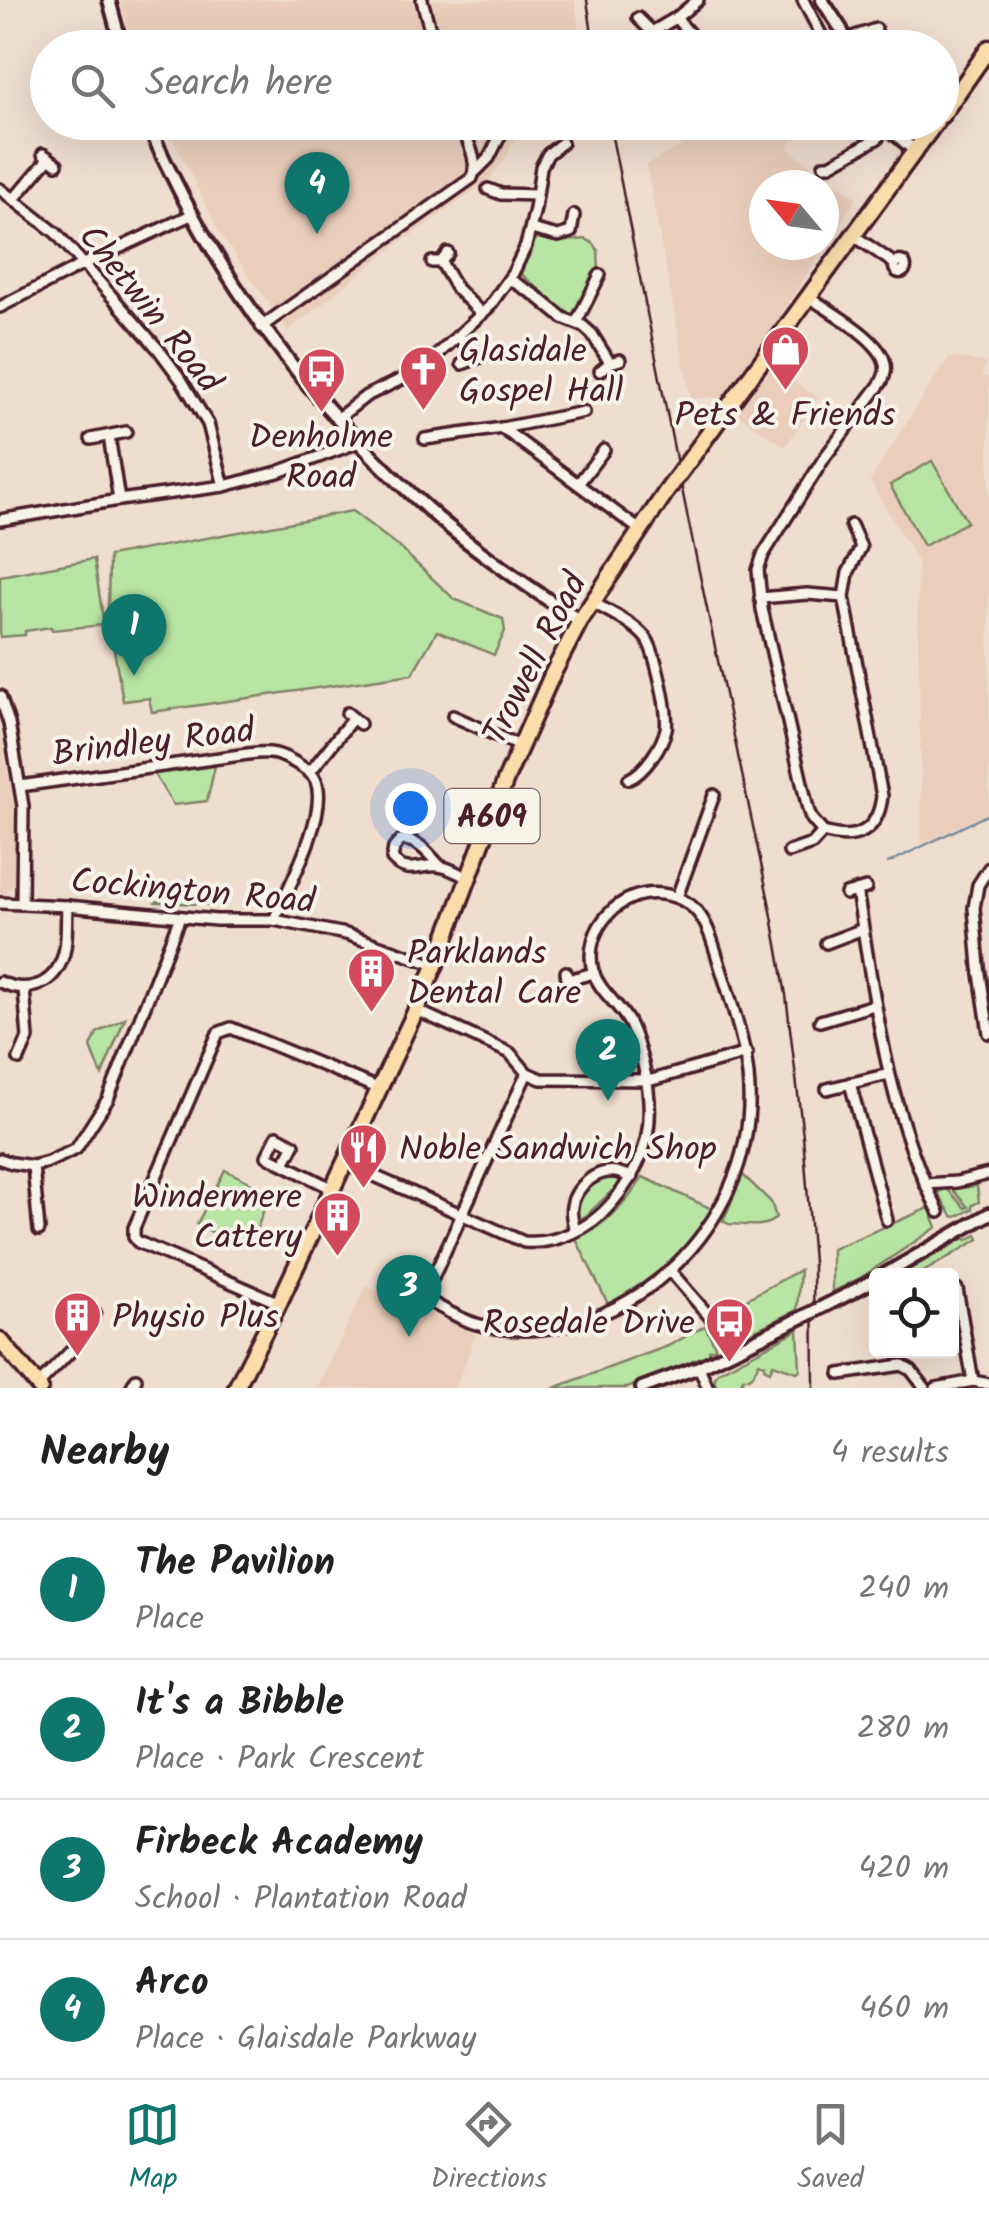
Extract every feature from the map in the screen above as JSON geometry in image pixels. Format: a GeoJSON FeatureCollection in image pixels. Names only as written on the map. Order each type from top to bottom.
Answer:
{"type":"FeatureCollection","features":[{"type":"Feature","properties":{"kind":"main road"},"geometry":{"type":"LineString","coordinates":[[959,90],[989,48]]}},
{"type":"Feature","properties":{"kind":"main road","name":"Trowell Road"},"geometry":{"type":"LineString","coordinates":[[236,1388],[416,1010],[520,746],[580,621],[666,492],[922,140]]}},
{"type":"Feature","properties":{"kind":"main road"},"geometry":{"type":"LineString","coordinates":[[0,1340],[38,1387]]}},
{"type":"Feature","properties":{"kind":"street"},"geometry":{"type":"LineString","coordinates":[[109,0],[117,30]]}},
{"type":"Feature","properties":{"kind":"street"},"geometry":{"type":"LineString","coordinates":[[422,0],[430,30]]}},
{"type":"Feature","properties":{"kind":"street"},"geometry":{"type":"LineString","coordinates":[[660,30],[698,0]]}},
{"type":"Feature","properties":{"kind":"street"},"geometry":{"type":"LineString","coordinates":[[819,30],[806,4],[823,1],[840,30]]}},
{"type":"Feature","properties":{"kind":"street"},"geometry":{"type":"LineString","coordinates":[[638,18],[646,30]]}},
{"type":"Feature","properties":{"kind":"street"},"geometry":{"type":"LineString","coordinates":[[676,18],[686,30]]}},
{"type":"Feature","properties":{"kind":"street"},"geometry":{"type":"LineString","coordinates":[[155,140],[191,215],[262,327],[337,419],[439,518],[520,582],[580,621]]}},
{"type":"Feature","properties":{"kind":"street"},"geometry":{"type":"LineString","coordinates":[[466,140],[476,172]]}},
{"type":"Feature","properties":{"kind":"street"},"geometry":{"type":"LineString","coordinates":[[262,327],[468,183],[498,140]]}},
{"type":"Feature","properties":{"kind":"street"},"geometry":{"type":"LineString","coordinates":[[826,167],[874,140]]}},
{"type":"Feature","properties":{"kind":"street"},"geometry":{"type":"LineString","coordinates":[[901,140],[914,151]]}},
{"type":"Feature","properties":{"kind":"street"},"geometry":{"type":"LineString","coordinates":[[337,419],[366,396],[421,370],[482,314],[509,279],[526,246],[540,167],[562,143]]}},
{"type":"Feature","properties":{"kind":"street"},"geometry":{"type":"LineString","coordinates":[[14,199],[50,159]]}},
{"type":"Feature","properties":{"kind":"street","name":"Chetwin Road"},"geometry":{"type":"LineString","coordinates":[[0,189],[56,233],[136,322],[182,381],[208,424],[224,486]]}},
{"type":"Feature","properties":{"kind":"street"},"geometry":{"type":"LineString","coordinates":[[488,190],[501,199],[536,195]]}},
{"type":"Feature","properties":{"kind":"street"},"geometry":{"type":"LineString","coordinates":[[0,306],[191,215]]}},
{"type":"Feature","properties":{"kind":"street"},"geometry":{"type":"LineString","coordinates":[[531,229],[558,236],[576,233],[574,215]]}},
{"type":"Feature","properties":{"kind":"street"},"geometry":{"type":"LineString","coordinates":[[853,236],[896,264]]}},
{"type":"Feature","properties":{"kind":"street"},"geometry":{"type":"LineString","coordinates":[[448,253],[436,262],[482,314]]}},
{"type":"Feature","properties":{"kind":"street"},"geometry":{"type":"LineString","coordinates":[[576,322],[594,297],[600,275]]}},
{"type":"Feature","properties":{"kind":"street"},"geometry":{"type":"LineString","coordinates":[[509,279],[592,334],[615,362],[600,371]]}},
{"type":"Feature","properties":{"kind":"street"},"geometry":{"type":"LineString","coordinates":[[809,297],[874,344],[885,361],[881,383],[825,457],[763,554],[757,577],[811,818],[823,832],[841,836],[863,832],[876,820],[882,802],[844,598],[848,573],[860,553],[860,542],[851,526]]}},
{"type":"Feature","properties":{"kind":"street"},"geometry":{"type":"LineString","coordinates":[[458,336],[478,357],[462,364]]}},
{"type":"Feature","properties":{"kind":"street"},"geometry":{"type":"LineString","coordinates":[[424,439],[584,412]]}},
{"type":"Feature","properties":{"kind":"street"},"geometry":{"type":"LineString","coordinates":[[502,428],[640,530]]}},
{"type":"Feature","properties":{"kind":"street"},"geometry":{"type":"LineString","coordinates":[[91,439],[126,432]]}},
{"type":"Feature","properties":{"kind":"street"},"geometry":{"type":"LineString","coordinates":[[109,436],[119,500]]}},
{"type":"Feature","properties":{"kind":"street"},"geometry":{"type":"LineString","coordinates":[[0,520],[224,486],[278,472],[359,442]]}},
{"type":"Feature","properties":{"kind":"street"},"geometry":{"type":"LineString","coordinates":[[578,484],[604,450]]}},
{"type":"Feature","properties":{"kind":"street"},"geometry":{"type":"LineString","coordinates":[[860,553],[875,556]]}},
{"type":"Feature","properties":{"kind":"street"},"geometry":{"type":"LineString","coordinates":[[760,598],[788,594],[844,598]]}},
{"type":"Feature","properties":{"kind":"street"},"geometry":{"type":"LineString","coordinates":[[592,602],[636,629],[654,655],[667,719],[662,738],[642,762],[640,773],[629,779]]}},
{"type":"Feature","properties":{"kind":"street"},"geometry":{"type":"LineString","coordinates":[[0,696],[9,723],[23,806],[22,904]]}},
{"type":"Feature","properties":{"kind":"street"},"geometry":{"type":"LineString","coordinates":[[453,716],[520,746]]}},
{"type":"Feature","properties":{"kind":"street"},"geometry":{"type":"LineString","coordinates":[[274,920],[318,814],[316,782],[310,772],[353,718]]}},
{"type":"Feature","properties":{"kind":"street"},"geometry":{"type":"LineString","coordinates":[[667,719],[678,718]]}},
{"type":"Feature","properties":{"kind":"street","name":"Brindley Road"},"geometry":{"type":"LineString","coordinates":[[20,786],[270,752],[310,772]]}},
{"type":"Feature","properties":{"kind":"street"},"geometry":{"type":"LineString","coordinates":[[677,897],[714,803]]}},
{"type":"Feature","properties":{"kind":"street"},"geometry":{"type":"LineString","coordinates":[[789,852],[812,844],[823,832]]}},
{"type":"Feature","properties":{"kind":"street"},"geometry":{"type":"LineString","coordinates":[[439,865],[414,869],[399,866],[392,859],[394,848],[401,840],[411,839],[439,865],[468,878]]}},
{"type":"Feature","properties":{"kind":"street"},"geometry":{"type":"LineString","coordinates":[[989,868],[978,885],[974,908],[978,967],[989,1033]]}},
{"type":"Feature","properties":{"kind":"street"},"geometry":{"type":"LineString","coordinates":[[846,894],[862,889],[863,929],[874,1005],[890,1074],[925,1184],[939,1212]]}},
{"type":"Feature","properties":{"kind":"street"},"geometry":{"type":"LineString","coordinates":[[345,1162],[463,1215],[524,1242],[576,1231],[606,1211],[641,1160],[649,1132],[650,1098],[629,1023],[598,982],[592,948],[597,930],[608,914],[626,900],[644,894],[677,897],[691,905],[707,926],[746,1052],[748,1121],[736,1169],[713,1220],[694,1246],[670,1272],[609,1310],[555,1327],[528,1329],[484,1326],[422,1304],[463,1215],[527,1073]]}},
{"type":"Feature","properties":{"kind":"street","name":"Cockington Road"},"geometry":{"type":"LineString","coordinates":[[0,903],[216,920],[274,920],[346,934],[435,964]]}},
{"type":"Feature","properties":{"kind":"street"},"geometry":{"type":"LineString","coordinates":[[0,982],[24,989],[46,981],[62,961],[67,906]]}},
{"type":"Feature","properties":{"kind":"street"},"geometry":{"type":"LineString","coordinates":[[0,1159],[33,1166],[76,1149],[108,1100],[180,917]]}},
{"type":"Feature","properties":{"kind":"street"},"geometry":{"type":"LineString","coordinates":[[826,943],[863,929]]}},
{"type":"Feature","properties":{"kind":"street"},"geometry":{"type":"LineString","coordinates":[[567,980],[594,973]]}},
{"type":"Feature","properties":{"kind":"street"},"geometry":{"type":"LineString","coordinates":[[20,1059],[28,1038],[24,989]]}},
{"type":"Feature","properties":{"kind":"street"},"geometry":{"type":"LineString","coordinates":[[820,1021],[874,1005]]}},
{"type":"Feature","properties":{"kind":"street"},"geometry":{"type":"LineString","coordinates":[[416,1010],[510,1053],[527,1073],[542,1079],[647,1080],[746,1052]]}},
{"type":"Feature","properties":{"kind":"street"},"geometry":{"type":"LineString","coordinates":[[279,1303],[138,1242],[134,1236],[134,1228],[218,1033],[231,1028],[380,1088]]}},
{"type":"Feature","properties":{"kind":"street"},"geometry":{"type":"LineString","coordinates":[[827,1089],[890,1074]]}},
{"type":"Feature","properties":{"kind":"street"},"geometry":{"type":"LineString","coordinates":[[850,1083],[887,1220]]}},
{"type":"Feature","properties":{"kind":"street"},"geometry":{"type":"LineString","coordinates":[[284,1164],[333,1189]]}},
{"type":"Feature","properties":{"kind":"street"},"geometry":{"type":"LineString","coordinates":[[33,1166],[39,1230]]}},
{"type":"Feature","properties":{"kind":"street"},"geometry":{"type":"LineString","coordinates":[[576,1231],[572,1206],[581,1187],[604,1172],[632,1177]]}},
{"type":"Feature","properties":{"kind":"street"},"geometry":{"type":"LineString","coordinates":[[925,1184],[989,1174]]}},
{"type":"Feature","properties":{"kind":"street"},"geometry":{"type":"LineString","coordinates":[[895,1268],[989,1214]]}},
{"type":"Feature","properties":{"kind":"street"},"geometry":{"type":"LineString","coordinates":[[670,1272],[716,1324]]}},
{"type":"Feature","properties":{"kind":"street"},"geometry":{"type":"LineString","coordinates":[[642,1388],[699,1367],[869,1283]]}},
{"type":"Feature","properties":{"kind":"street"},"geometry":{"type":"LineString","coordinates":[[959,1300],[973,1381]]}},
{"type":"Feature","properties":{"kind":"street"},"geometry":{"type":"LineString","coordinates":[[38,1387],[71,1351],[95,1312]]}},
{"type":"Feature","properties":{"kind":"street"},"geometry":{"type":"LineString","coordinates":[[840,1374],[902,1365],[925,1388]]}},
{"type":"Feature","properties":{"kind":"street"},"geometry":{"type":"LineString","coordinates":[[699,1367],[708,1388]]}},
{"type":"Feature","properties":{"kind":"street"},"geometry":{"type":"LineString","coordinates":[[936,1388],[973,1381],[989,1384]]}},
{"type":"Feature","properties":{"kind":"shaded area"},"geometry":{"type":"Polygon","coordinates":[[[120,0],[575,0],[579,30],[129,30],[120,0]]]}},
{"type":"Feature","properties":{"kind":"shaded area"},"geometry":{"type":"Polygon","coordinates":[[[174,140],[514,140],[488,181],[386,253],[288,331],[220,234],[174,140]]]}},
{"type":"Feature","properties":{"kind":"shaded area"},"geometry":{"type":"Polygon","coordinates":[[[691,140],[792,140],[787,148],[818,170],[749,170],[749,260],[816,260],[755,354],[818,398],[785,447],[713,397],[691,399],[646,165],[691,140]]]}},
{"type":"Feature","properties":{"kind":"shaded area"},"geometry":{"type":"Polygon","coordinates":[[[839,185],[857,198],[839,226],[839,185]]]}},
{"type":"Feature","properties":{"kind":"shaded area"},"geometry":{"type":"Polygon","coordinates":[[[950,358],[986,363],[982,376],[989,378],[989,812],[922,844],[917,561],[870,481],[941,368],[950,358]]]}},
{"type":"Feature","properties":{"kind":"shaded area"},"geometry":{"type":"Polygon","coordinates":[[[0,731],[14,802],[16,837],[15,883],[5,895],[0,894],[0,731]]]}},
{"type":"Feature","properties":{"kind":"shaded area"},"geometry":{"type":"Polygon","coordinates":[[[366,1286],[477,1335],[469,1344],[472,1346],[455,1388],[317,1388],[366,1286]]]}},
{"type":"Feature","properties":{"kind":"green space"},"geometry":{"type":"Polygon","coordinates":[[[537,238],[557,242],[586,239],[598,250],[599,272],[592,274],[570,316],[521,274],[537,238]]]}},
{"type":"Feature","properties":{"kind":"green space"},"geometry":{"type":"Polygon","coordinates":[[[932,461],[967,522],[924,546],[890,485],[932,461]]]}},
{"type":"Feature","properties":{"kind":"green space"},"geometry":{"type":"Polygon","coordinates":[[[352,511],[399,547],[454,599],[503,619],[505,631],[494,655],[437,631],[412,674],[152,712],[149,698],[123,701],[108,615],[109,556],[352,511]]]}},
{"type":"Feature","properties":{"kind":"green space"},"geometry":{"type":"Polygon","coordinates":[[[94,559],[104,625],[52,630],[51,627],[0,637],[0,576],[94,559]]]}},
{"type":"Feature","properties":{"kind":"green space"},"geometry":{"type":"Polygon","coordinates":[[[215,766],[207,801],[173,805],[154,774],[215,766]]]}},
{"type":"Feature","properties":{"kind":"green space"},"geometry":{"type":"Polygon","coordinates":[[[185,885],[197,886],[216,905],[157,902],[185,885]]]}},
{"type":"Feature","properties":{"kind":"green space"},"geometry":{"type":"Polygon","coordinates":[[[125,1018],[102,1075],[91,1047],[97,1033],[125,1018]]]}},
{"type":"Feature","properties":{"kind":"green space"},"geometry":{"type":"Polygon","coordinates":[[[225,1170],[270,1192],[251,1246],[197,1224],[225,1170]]]}},
{"type":"Feature","properties":{"kind":"green space"},"geometry":{"type":"Polygon","coordinates":[[[611,1174],[621,1178],[620,1183],[587,1215],[580,1219],[575,1216],[586,1189],[611,1174]]]}},
{"type":"Feature","properties":{"kind":"green space"},"geometry":{"type":"Polygon","coordinates":[[[743,1175],[771,1202],[776,1217],[767,1224],[723,1221],[743,1175]]]}},
{"type":"Feature","properties":{"kind":"green space"},"geometry":{"type":"Polygon","coordinates":[[[643,1177],[712,1209],[667,1264],[608,1304],[576,1239],[614,1213],[643,1177]]]}},
{"type":"Feature","properties":{"kind":"green space"},"geometry":{"type":"Polygon","coordinates":[[[977,1186],[979,1202],[956,1217],[939,1195],[947,1189],[965,1208],[968,1207],[952,1189],[977,1186]]]}},
{"type":"Feature","properties":{"kind":"green space"},"geometry":{"type":"Polygon","coordinates":[[[929,1208],[937,1227],[876,1268],[869,1268],[862,1277],[832,1292],[832,1249],[929,1208]]]}},
{"type":"Feature","properties":{"kind":"green space"},"geometry":{"type":"Polygon","coordinates":[[[977,1235],[979,1239],[930,1268],[912,1268],[965,1238],[977,1235]]]}},
{"type":"Feature","properties":{"kind":"green space"},"geometry":{"type":"Polygon","coordinates":[[[800,1270],[797,1310],[722,1346],[713,1331],[725,1323],[719,1314],[800,1270]]]}},
{"type":"Feature","properties":{"kind":"green space"},"geometry":{"type":"Polygon","coordinates":[[[705,1326],[716,1348],[691,1361],[692,1364],[627,1388],[554,1388],[668,1346],[705,1326]]]}},
{"type":"Feature","properties":{"kind":"green space"},"geometry":{"type":"Polygon","coordinates":[[[798,1330],[800,1370],[773,1364],[770,1371],[759,1362],[753,1375],[743,1378],[740,1388],[716,1386],[720,1371],[798,1330]]]}},
{"type":"Feature","properties":{"kind":"waterway"},"geometry":{"type":"LineString","coordinates":[[888,863],[989,814]]}},
{"type":"Feature","properties":{"kind":"railway"},"geometry":{"type":"LineString","coordinates":[[587,0],[591,30]]}},
{"type":"Feature","properties":{"kind":"railway"},"geometry":{"type":"LineString","coordinates":[[613,140],[786,995],[813,1262],[814,1388]]}},
{"type":"Feature","properties":{"kind":"place","name":"Arco"},"geometry":{"type":"Point","coordinates":[317,234]}},
{"type":"Feature","properties":{"kind":"place","name":"Pets & Friends"},"geometry":{"type":"Point","coordinates":[785,392]}},
{"type":"Feature","properties":{"kind":"place","name":"Glasidale Gospel Hall"},"geometry":{"type":"Point","coordinates":[424,412]}},
{"type":"Feature","properties":{"kind":"place","name":"Denholme Road"},"geometry":{"type":"Point","coordinates":[321,414]}},
{"type":"Feature","properties":{"kind":"place","name":"The Pavilion"},"geometry":{"type":"Point","coordinates":[134,676]}},
{"type":"Feature","properties":{"kind":"place","name":"Parklands Dental Care"},"geometry":{"type":"Point","coordinates":[372,1014]}},
{"type":"Feature","properties":{"kind":"place","name":"It's a Bibble"},"geometry":{"type":"Point","coordinates":[608,1101]}},
{"type":"Feature","properties":{"kind":"place","name":"Noble Sandwich Shop"},"geometry":{"type":"Point","coordinates":[364,1190]}},
{"type":"Feature","properties":{"kind":"place","name":"Windermere Cattery"},"geometry":{"type":"Point","coordinates":[337,1258]}},
{"type":"Feature","properties":{"kind":"place","name":"Firbeck Academy"},"geometry":{"type":"Point","coordinates":[409,1337]}},
{"type":"Feature","properties":{"kind":"place","name":"Physio Plus"},"geometry":{"type":"Point","coordinates":[77,1358]}},
{"type":"Feature","properties":{"kind":"place","name":"Rosedale Drive"},"geometry":{"type":"Point","coordinates":[730,1364]}}]}
